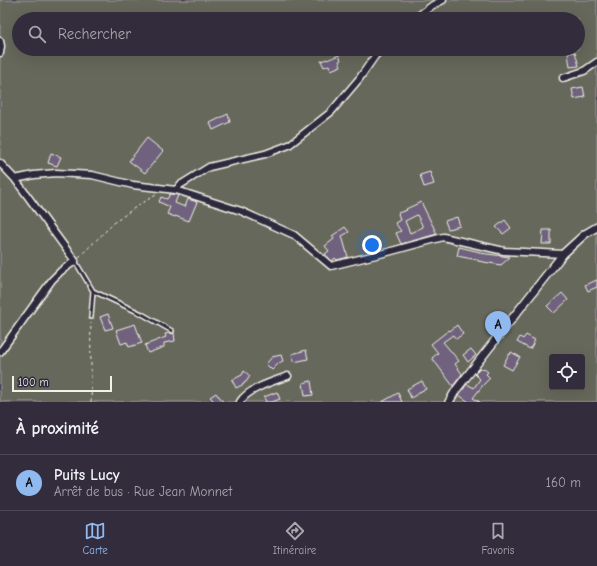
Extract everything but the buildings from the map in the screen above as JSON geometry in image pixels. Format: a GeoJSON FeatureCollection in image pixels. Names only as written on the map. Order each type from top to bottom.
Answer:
{"type":"FeatureCollection","features":[{"type":"Feature","properties":{"kind":"street"},"geometry":{"type":"LineString","coordinates":[[424,12],[433,5],[444,0]]}},
{"type":"Feature","properties":{"kind":"street"},"geometry":{"type":"LineString","coordinates":[[0,41],[0,53]]}},
{"type":"Feature","properties":{"kind":"street"},"geometry":{"type":"LineString","coordinates":[[176,190],[180,185],[209,167],[265,154],[289,145],[331,112],[359,79],[375,56]]}},
{"type":"Feature","properties":{"kind":"street"},"geometry":{"type":"LineString","coordinates":[[564,78],[584,71],[597,62]]}},
{"type":"Feature","properties":{"kind":"street"},"geometry":{"type":"LineString","coordinates":[[0,163],[15,179],[75,261],[61,271],[52,280],[0,352]]}},
{"type":"Feature","properties":{"kind":"street"},"geometry":{"type":"LineString","coordinates":[[15,179],[34,175],[56,173],[92,175],[133,184],[176,190],[241,211],[294,235],[331,266],[443,237],[504,251],[563,254]]}},
{"type":"Feature","properties":{"kind":"street"},"geometry":{"type":"LineString","coordinates":[[449,402],[456,390],[563,254],[585,234],[597,227]]}},
{"type":"Feature","properties":{"kind":"street"},"geometry":{"type":"LineString","coordinates":[[240,402],[242,398],[259,387],[288,376]]}},
{"type":"Feature","properties":{"kind":"lane"},"geometry":{"type":"LineString","coordinates":[[75,261],[93,291],[92,317]]}},
{"type":"Feature","properties":{"kind":"lane"},"geometry":{"type":"LineString","coordinates":[[93,291],[142,314],[172,331]]}},
{"type":"Feature","properties":{"kind":"path"},"geometry":{"type":"LineString","coordinates":[[75,261],[115,222],[140,204],[167,189]]}},
{"type":"Feature","properties":{"kind":"path"},"geometry":{"type":"LineString","coordinates":[[91,402],[92,386],[90,338],[92,317]]}},
{"type":"Feature","properties":{"kind":"green space"},"geometry":{"type":"Polygon","coordinates":[[[0,0],[597,0],[597,402],[0,402],[0,0]]]}},
{"type":"Feature","properties":{"kind":"place","name":"Puits Lucy"},"geometry":{"type":"Point","coordinates":[498,344]}}]}
